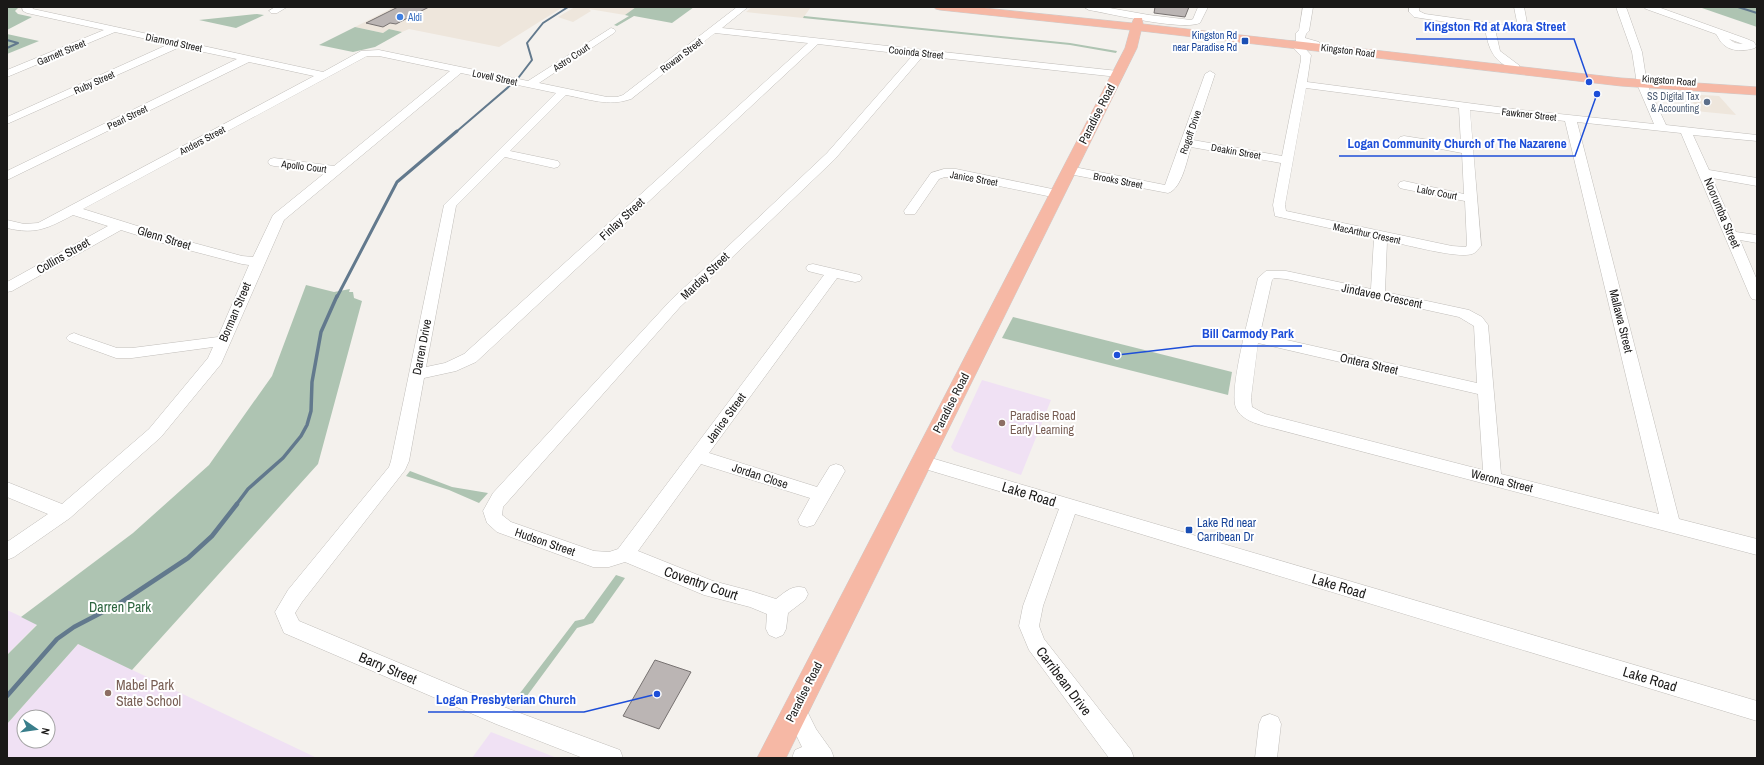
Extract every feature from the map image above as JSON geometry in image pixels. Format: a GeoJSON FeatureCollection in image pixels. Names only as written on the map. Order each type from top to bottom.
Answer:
{"type":"FeatureCollection","features":[{"type":"Feature","properties":{"kind":"main road"},"geometry":{"type":"LineString","coordinates":[[940,7],[1118,25],[1139,32]]}},
{"type":"Feature","properties":{"kind":"main road","name":"Kingston Road"},"geometry":{"type":"LineString","coordinates":[[1009,7],[1139,32],[1299,38]]}},
{"type":"Feature","properties":{"kind":"main road","name":"Kingston Road"},"geometry":{"type":"LineString","coordinates":[[1139,32],[1176,31],[1299,38],[1320,44],[1642,81],[1757,92]]}},
{"type":"Feature","properties":{"kind":"main road","name":"Paradise Road"},"geometry":{"type":"LineString","coordinates":[[771,758],[1139,32]]}},
{"type":"Feature","properties":{"kind":"main road","name":"Kingston Road"},"geometry":{"type":"LineString","coordinates":[[1320,44],[1642,81],[1757,86]]}},
{"type":"Feature","properties":{"kind":"street","name":"Diamond Street"},"geometry":{"type":"LineString","coordinates":[[27,7],[26,9],[30,11],[324,75]]}},
{"type":"Feature","properties":{"kind":"street","name":"Rowan Street"},"geometry":{"type":"LineString","coordinates":[[618,100],[627,97],[744,7]]}},
{"type":"Feature","properties":{"kind":"street"},"geometry":{"type":"LineString","coordinates":[[1089,7],[1161,20],[1195,23],[1198,21],[1203,7]]}},
{"type":"Feature","properties":{"kind":"street"},"geometry":{"type":"LineString","coordinates":[[1308,7],[1299,38],[1306,55],[1320,44]]}},
{"type":"Feature","properties":{"kind":"street"},"geometry":{"type":"LineString","coordinates":[[1416,11],[1490,27],[1521,30],[1523,28],[1519,7]]}},
{"type":"Feature","properties":{"kind":"street"},"geometry":{"type":"LineString","coordinates":[[1621,7],[1637,52],[1642,81],[1662,128]]}},
{"type":"Feature","properties":{"kind":"street"},"geometry":{"type":"LineString","coordinates":[[1649,7],[1721,34]]}},
{"type":"Feature","properties":{"kind":"street"},"geometry":{"type":"LineString","coordinates":[[1490,27],[1496,54],[1502,60],[1515,66]]}},
{"type":"Feature","properties":{"kind":"street","name":"Garnett Street"},"geometry":{"type":"LineString","coordinates":[[7,74],[115,29]]}},
{"type":"Feature","properties":{"kind":"street","name":"Astro Court"},"geometry":{"type":"LineString","coordinates":[[530,84],[611,30]]}},
{"type":"Feature","properties":{"kind":"street","name":"Cooinda Street"},"geometry":{"type":"LineString","coordinates":[[714,30],[1118,74]]}},
{"type":"Feature","properties":{"kind":"street","name":"Finlay Street"},"geometry":{"type":"LineString","coordinates":[[417,374],[446,370],[458,366],[470,358],[816,41]]}},
{"type":"Feature","properties":{"kind":"street","name":"Ruby Street"},"geometry":{"type":"LineString","coordinates":[[7,121],[180,43]]}},
{"type":"Feature","properties":{"kind":"street","name":"Lovell Street"},"geometry":{"type":"LineString","coordinates":[[371,52],[607,100],[618,100]]}},
{"type":"Feature","properties":{"kind":"street","name":"Anders Street"},"geometry":{"type":"LineString","coordinates":[[7,224],[22,228],[42,226],[358,56],[371,52]]}},
{"type":"Feature","properties":{"kind":"street","name":"Marday Street"},"geometry":{"type":"LineString","coordinates":[[494,504],[675,304],[831,156],[921,52]]}},
{"type":"Feature","properties":{"kind":"street"},"geometry":{"type":"LineString","coordinates":[[1484,62],[1493,59],[1496,54]]}},
{"type":"Feature","properties":{"kind":"street","name":"MacArthur Cresent"},"geometry":{"type":"LineString","coordinates":[[1306,55],[1302,84],[1279,205],[1280,213],[1292,217],[1458,251],[1469,251],[1474,246],[1474,241],[1464,106]]}},
{"type":"Feature","properties":{"kind":"street","name":"Pearl Street"},"geometry":{"type":"LineString","coordinates":[[7,176],[248,58]]}},
{"type":"Feature","properties":{"kind":"street","name":"Borman Street"},"geometry":{"type":"LineString","coordinates":[[7,552],[64,513],[155,433],[215,360],[222,341],[278,218],[459,69]]}},
{"type":"Feature","properties":{"kind":"street","name":"Rogoff Drive"},"geometry":{"type":"LineString","coordinates":[[1168,189],[1173,183],[1210,74]]}},
{"type":"Feature","properties":{"kind":"street","name":"Fawkner Street"},"geometry":{"type":"LineString","coordinates":[[1302,84],[1464,106],[1757,138]]}},
{"type":"Feature","properties":{"kind":"street","name":"Darren Drive"},"geometry":{"type":"LineString","coordinates":[[284,612],[294,596],[396,470],[400,461],[450,205],[564,91]]}},
{"type":"Feature","properties":{"kind":"street","name":"Mallawa Street"},"geometry":{"type":"LineString","coordinates":[[1570,118],[1634,372],[1670,525]]}},
{"type":"Feature","properties":{"kind":"street","name":"Noorumba Street"},"geometry":{"type":"LineString","coordinates":[[1686,131],[1757,296]]}},
{"type":"Feature","properties":{"kind":"street"},"geometry":{"type":"LineString","coordinates":[[1404,138],[1467,150]]}},
{"type":"Feature","properties":{"kind":"street","name":"Deakin Street"},"geometry":{"type":"LineString","coordinates":[[1186,142],[1287,161]]}},
{"type":"Feature","properties":{"kind":"street"},"geometry":{"type":"LineString","coordinates":[[502,153],[554,164]]}},
{"type":"Feature","properties":{"kind":"street","name":"Apollo Court"},"geometry":{"type":"LineString","coordinates":[[274,162],[335,170]]}},
{"type":"Feature","properties":{"kind":"street","name":"Brooks Street"},"geometry":{"type":"LineString","coordinates":[[1069,170],[1168,189]]}},
{"type":"Feature","properties":{"kind":"street","name":"Janice Street"},"geometry":{"type":"LineString","coordinates":[[910,211],[935,176],[944,173],[956,173],[1057,194]]}},
{"type":"Feature","properties":{"kind":"street"},"geometry":{"type":"LineString","coordinates":[[1705,173],[1757,182]]}},
{"type":"Feature","properties":{"kind":"street","name":"Lalor Court"},"geometry":{"type":"LineString","coordinates":[[1404,185],[1471,199]]}},
{"type":"Feature","properties":{"kind":"street","name":"Glenn Street"},"geometry":{"type":"LineString","coordinates":[[72,210],[242,260],[258,261]]}},
{"type":"Feature","properties":{"kind":"street","name":"Collins Street"},"geometry":{"type":"LineString","coordinates":[[7,288],[119,225]]}},
{"type":"Feature","properties":{"kind":"street"},"geometry":{"type":"LineString","coordinates":[[1731,234],[1757,239]]}},
{"type":"Feature","properties":{"kind":"street"},"geometry":{"type":"LineString","coordinates":[[1378,295],[1381,236]]}},
{"type":"Feature","properties":{"kind":"street"},"geometry":{"type":"LineString","coordinates":[[813,268],[855,278]]}},
{"type":"Feature","properties":{"kind":"street","name":"Janice Street"},"geometry":{"type":"LineString","coordinates":[[620,557],[833,273]]}},
{"type":"Feature","properties":{"kind":"street","name":"Jindavee Crescent"},"geometry":{"type":"LineString","coordinates":[[1247,413],[1243,406],[1243,397],[1252,337],[1265,278],[1271,274],[1286,275],[1464,313],[1477,320],[1480,325],[1493,479]]}},
{"type":"Feature","properties":{"kind":"street","name":"Ontera Street"},"geometry":{"type":"LineString","coordinates":[[1252,337],[1486,390]]}},
{"type":"Feature","properties":{"kind":"street"},"geometry":{"type":"LineString","coordinates":[[74,338],[116,353],[132,354],[222,341]]}},
{"type":"Feature","properties":{"kind":"street","name":"Werona Street"},"geometry":{"type":"LineString","coordinates":[[1247,413],[1260,419],[1757,547]]}},
{"type":"Feature","properties":{"kind":"street","name":"Jordan Close"},"geometry":{"type":"LineString","coordinates":[[697,456],[822,495]]}},
{"type":"Feature","properties":{"kind":"street","name":"Lake Road"},"geometry":{"type":"LineString","coordinates":[[921,461],[1757,711]]}},
{"type":"Feature","properties":{"kind":"street"},"geometry":{"type":"LineString","coordinates":[[807,520],[836,472]]}},
{"type":"Feature","properties":{"kind":"street"},"geometry":{"type":"LineString","coordinates":[[7,489],[64,513]]}},
{"type":"Feature","properties":{"kind":"street","name":"Hudson Street"},"geometry":{"type":"LineString","coordinates":[[494,504],[492,513],[494,521],[504,528],[593,559],[604,560],[620,557]]}},
{"type":"Feature","properties":{"kind":"street","name":"Carribean Drive"},"geometry":{"type":"LineString","coordinates":[[1069,506],[1033,606],[1028,626],[1036,644],[1123,758]]}},
{"type":"Feature","properties":{"kind":"street","name":"Coventry Court"},"geometry":{"type":"LineString","coordinates":[[620,557],[705,587],[778,609]]}},
{"type":"Feature","properties":{"kind":"street"},"geometry":{"type":"LineString","coordinates":[[776,629],[778,609],[798,594]]}},
{"type":"Feature","properties":{"kind":"street","name":"Barry Street"},"geometry":{"type":"LineString","coordinates":[[284,612],[291,627],[504,717],[612,758]]}},
{"type":"Feature","properties":{"kind":"street"},"geometry":{"type":"LineString","coordinates":[[795,710],[808,737],[823,758]]}},
{"type":"Feature","properties":{"kind":"street"},"geometry":{"type":"LineString","coordinates":[[1266,758],[1270,724]]}},
{"type":"Feature","properties":{"kind":"shaded area"},"geometry":{"type":"Polygon","coordinates":[[[394,7],[563,7],[499,47],[409,29],[402,32],[389,29],[383,33],[355,27],[394,7]]]}},
{"type":"Feature","properties":{"kind":"shaded area"},"geometry":{"type":"Polygon","coordinates":[[[575,7],[636,7],[625,15],[589,9],[591,11],[573,22],[558,17],[575,7]]]}},
{"type":"Feature","properties":{"kind":"shaded area"},"geometry":{"type":"Polygon","coordinates":[[[752,7],[811,7],[803,18],[746,12],[752,7]]]}},
{"type":"Feature","properties":{"kind":"shaded area"},"geometry":{"type":"Polygon","coordinates":[[[1686,94],[1719,96],[1736,115],[1665,108],[1663,104],[1698,108],[1686,94]]]}},
{"type":"Feature","properties":{"kind":"shaded area","name":"Paradise Road Early Learning"},"geometry":{"type":"Polygon","coordinates":[[[982,380],[1051,400],[1021,475],[954,451],[951,447],[982,380]]]}},
{"type":"Feature","properties":{"kind":"shaded area"},"geometry":{"type":"Polygon","coordinates":[[[7,610],[37,624],[7,655],[7,610]]]}},
{"type":"Feature","properties":{"kind":"shaded area","name":"Mabel Park State School"},"geometry":{"type":"Polygon","coordinates":[[[78,644],[317,758],[7,758],[7,724],[16,714],[16,749],[56,749],[56,709],[20,709],[78,644]]]}},
{"type":"Feature","properties":{"kind":"shaded area"},"geometry":{"type":"Polygon","coordinates":[[[491,732],[557,758],[472,758],[491,732]]]}},
{"type":"Feature","properties":{"kind":"green space"},"geometry":{"type":"Polygon","coordinates":[[[7,7],[19,7],[15,11],[18,14],[32,17],[7,30],[7,7]]]}},
{"type":"Feature","properties":{"kind":"green space"},"geometry":{"type":"Polygon","coordinates":[[[636,7],[694,7],[672,23],[634,16],[617,26],[614,25],[629,16],[625,15],[636,7]]]}},
{"type":"Feature","properties":{"kind":"green space"},"geometry":{"type":"Polygon","coordinates":[[[1699,7],[1757,7],[1757,27],[1699,7]]]}},
{"type":"Feature","properties":{"kind":"green space"},"geometry":{"type":"Polygon","coordinates":[[[257,14],[264,15],[236,28],[199,20],[257,14]]]}},
{"type":"Feature","properties":{"kind":"green space"},"geometry":{"type":"Polygon","coordinates":[[[804,16],[1070,43],[1117,51],[1116,53],[1070,45],[803,18],[804,16]]]}},
{"type":"Feature","properties":{"kind":"green space"},"geometry":{"type":"Polygon","coordinates":[[[355,27],[383,33],[389,29],[402,32],[375,47],[353,52],[319,45],[355,27]]]}},
{"type":"Feature","properties":{"kind":"green space"},"geometry":{"type":"Polygon","coordinates":[[[7,34],[39,41],[7,54],[7,34]]]}},
{"type":"Feature","properties":{"kind":"green space","name":"Darren Park"},"geometry":{"type":"Polygon","coordinates":[[[306,285],[334,292],[350,289],[349,292],[353,292],[354,298],[362,301],[318,464],[132,670],[78,644],[20,709],[16,709],[16,714],[7,724],[7,655],[37,625],[21,617],[133,533],[209,465],[272,376],[306,285]]]}},
{"type":"Feature","properties":{"kind":"green space"},"geometry":{"type":"Polygon","coordinates":[[[1013,317],[1232,372],[1228,395],[1002,338],[1013,317]]]}},
{"type":"Feature","properties":{"kind":"green space"},"geometry":{"type":"Polygon","coordinates":[[[410,471],[452,487],[488,493],[479,503],[449,490],[406,476],[410,471]]]}},
{"type":"Feature","properties":{"kind":"green space"},"geometry":{"type":"Polygon","coordinates":[[[616,575],[625,578],[593,623],[577,628],[521,704],[514,701],[575,621],[584,619],[616,575]]]}},
{"type":"Feature","properties":{"kind":"building","name":"Aldi"},"geometry":{"type":"Polygon","coordinates":[[[398,7],[429,7],[396,24],[390,23],[383,27],[366,23],[398,7]]]}},
{"type":"Feature","properties":{"kind":"building"},"geometry":{"type":"Polygon","coordinates":[[[1155,7],[1189,7],[1185,17],[1154,13],[1155,7]]]}},
{"type":"Feature","properties":{"kind":"building"},"geometry":{"type":"Polygon","coordinates":[[[655,660],[691,672],[659,729],[623,716],[655,660]]]}},
{"type":"Feature","properties":{"kind":"waterway"},"geometry":{"type":"LineString","coordinates":[[519,77],[532,60],[527,43],[543,23],[568,7]]}},
{"type":"Feature","properties":{"kind":"waterway"},"geometry":{"type":"LineString","coordinates":[[1738,7],[1757,13]]}},
{"type":"Feature","properties":{"kind":"waterway"},"geometry":{"type":"LineString","coordinates":[[7,40],[18,43],[7,48]]}},
{"type":"Feature","properties":{"kind":"waterway"},"geometry":{"type":"LineString","coordinates":[[456,132],[513,83]]}},
{"type":"Feature","properties":{"kind":"waterway"},"geometry":{"type":"LineString","coordinates":[[337,297],[397,182],[457,131]]}},
{"type":"Feature","properties":{"kind":"waterway"},"geometry":{"type":"LineString","coordinates":[[236,505],[248,489],[283,458],[301,436],[307,425],[311,411],[312,382],[321,332],[337,296]]}},
{"type":"Feature","properties":{"kind":"waterway"},"geometry":{"type":"LineString","coordinates":[[7,696],[57,639],[74,627],[120,603],[188,558],[212,536],[237,504]]}},
{"type":"Feature","properties":{"kind":"place","name":"Aldi"},"geometry":{"type":"Point","coordinates":[400,17]}},
{"type":"Feature","properties":{"kind":"place","name":"Kingston Rd near Paradise Rd"},"geometry":{"type":"Point","coordinates":[1245,41]}},
{"type":"Feature","properties":{"kind":"place","name":"Kingston Rd at Akora Street"},"geometry":{"type":"Point","coordinates":[1589,82]}},
{"type":"Feature","properties":{"kind":"place","name":"Logan Community Church of The Nazarene"},"geometry":{"type":"Point","coordinates":[1597,94]}},
{"type":"Feature","properties":{"kind":"place","name":"SS Digital Tax & Accounting"},"geometry":{"type":"Point","coordinates":[1707,102]}},
{"type":"Feature","properties":{"kind":"place","name":"Bill Carmody Park"},"geometry":{"type":"Point","coordinates":[1117,355]}},
{"type":"Feature","properties":{"kind":"place","name":"Paradise Road Early Learning"},"geometry":{"type":"Point","coordinates":[1002,423]}},
{"type":"Feature","properties":{"kind":"place","name":"Lake Rd near Carribean Dr"},"geometry":{"type":"Point","coordinates":[1189,530]}},
{"type":"Feature","properties":{"kind":"place","name":"Mabel Park State School"},"geometry":{"type":"Point","coordinates":[108,693]}},
{"type":"Feature","properties":{"kind":"place","name":"Logan Presbyterian Church"},"geometry":{"type":"Point","coordinates":[657,694]}}]}
